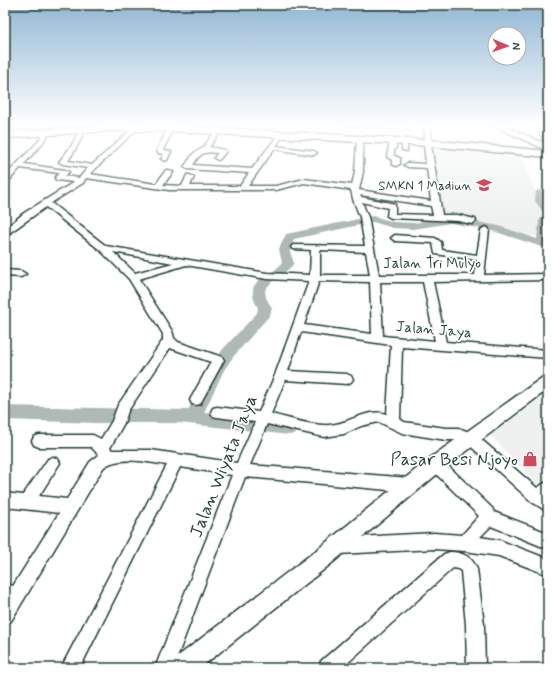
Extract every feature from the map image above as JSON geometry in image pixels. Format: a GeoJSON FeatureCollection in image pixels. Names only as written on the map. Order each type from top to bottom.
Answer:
{"type":"FeatureCollection","features":[{"type":"Feature","properties":{"kind":"main road"},"geometry":{"type":"LineString","coordinates":[[181,668],[338,546],[436,464],[548,381]]}},
{"type":"Feature","properties":{"kind":"street"},"geometry":{"type":"LineString","coordinates":[[5,180],[28,156]]}},
{"type":"Feature","properties":{"kind":"street"},"geometry":{"type":"LineString","coordinates":[[67,156],[63,162],[94,166]]}},
{"type":"Feature","properties":{"kind":"street"},"geometry":{"type":"LineString","coordinates":[[6,231],[27,215],[83,178],[94,166],[106,156]]}},
{"type":"Feature","properties":{"kind":"street"},"geometry":{"type":"LineString","coordinates":[[185,188],[187,172],[195,156]]}},
{"type":"Feature","properties":{"kind":"street"},"geometry":{"type":"LineString","coordinates":[[242,188],[265,156]]}},
{"type":"Feature","properties":{"kind":"street"},"geometry":{"type":"LineString","coordinates":[[356,193],[360,172],[360,156]]}},
{"type":"Feature","properties":{"kind":"street"},"geometry":{"type":"LineString","coordinates":[[391,156],[396,158],[396,164]]}},
{"type":"Feature","properties":{"kind":"street"},"geometry":{"type":"LineString","coordinates":[[429,156],[438,218]]}},
{"type":"Feature","properties":{"kind":"street"},"geometry":{"type":"LineString","coordinates":[[408,165],[430,166]]}},
{"type":"Feature","properties":{"kind":"street"},"geometry":{"type":"LineString","coordinates":[[19,166],[65,172],[59,178],[83,178],[158,188],[276,188],[304,181],[356,193],[436,205]]}},
{"type":"Feature","properties":{"kind":"street"},"geometry":{"type":"LineString","coordinates":[[158,188],[169,172]]}},
{"type":"Feature","properties":{"kind":"street"},"geometry":{"type":"LineString","coordinates":[[187,172],[254,172]]}},
{"type":"Feature","properties":{"kind":"street"},"geometry":{"type":"LineString","coordinates":[[356,193],[392,206],[391,216],[458,218],[472,221]]}},
{"type":"Feature","properties":{"kind":"street","name":"Jalan Jaya"},"geometry":{"type":"LineString","coordinates":[[356,193],[364,220],[375,278],[378,339],[397,342],[548,354]]}},
{"type":"Feature","properties":{"kind":"street"},"geometry":{"type":"LineString","coordinates":[[46,203],[103,248],[134,277],[168,334],[169,340],[174,345],[218,360],[196,400]]}},
{"type":"Feature","properties":{"kind":"street"},"geometry":{"type":"LineString","coordinates":[[479,278],[485,230]]}},
{"type":"Feature","properties":{"kind":"street"},"geometry":{"type":"LineString","coordinates":[[395,238],[435,241],[437,242],[438,252],[481,258]]}},
{"type":"Feature","properties":{"kind":"street"},"geometry":{"type":"LineString","coordinates":[[296,247],[370,249]]}},
{"type":"Feature","properties":{"kind":"street","name":"Jalan Tri Mulyo"},"geometry":{"type":"LineString","coordinates":[[103,248],[267,276],[315,278],[548,277]]}},
{"type":"Feature","properties":{"kind":"street","name":"Jalan Wiyata Jaya"},"geometry":{"type":"LineString","coordinates":[[164,668],[241,470],[281,375],[315,278],[316,248]]}},
{"type":"Feature","properties":{"kind":"street"},"geometry":{"type":"LineString","coordinates":[[134,277],[185,263]]}},
{"type":"Feature","properties":{"kind":"street"},"geometry":{"type":"LineString","coordinates":[[5,273],[21,274]]}},
{"type":"Feature","properties":{"kind":"street"},"geometry":{"type":"LineString","coordinates":[[427,278],[441,345]]}},
{"type":"Feature","properties":{"kind":"street"},"geometry":{"type":"LineString","coordinates":[[297,328],[378,339]]}},
{"type":"Feature","properties":{"kind":"street"},"geometry":{"type":"LineString","coordinates":[[5,615],[11,594],[71,506],[94,467],[105,453],[118,423],[122,409],[169,340]]}},
{"type":"Feature","properties":{"kind":"street"},"geometry":{"type":"LineString","coordinates":[[393,422],[397,342]]}},
{"type":"Feature","properties":{"kind":"street"},"geometry":{"type":"LineString","coordinates":[[281,375],[347,379]]}},
{"type":"Feature","properties":{"kind":"street"},"geometry":{"type":"LineString","coordinates":[[217,412],[261,422],[324,431],[344,428],[359,422],[379,417],[402,427],[411,429],[446,434],[458,434],[470,438],[544,497]]}},
{"type":"Feature","properties":{"kind":"street"},"geometry":{"type":"LineString","coordinates":[[39,441],[93,441],[105,453],[241,470],[410,485]]}},
{"type":"Feature","properties":{"kind":"street"},"geometry":{"type":"LineString","coordinates":[[70,668],[176,461]]}},
{"type":"Feature","properties":{"kind":"street"},"geometry":{"type":"LineString","coordinates":[[27,502],[53,463]]}},
{"type":"Feature","properties":{"kind":"street"},"geometry":{"type":"LineString","coordinates":[[436,464],[486,510],[488,517]]}},
{"type":"Feature","properties":{"kind":"street"},"geometry":{"type":"LineString","coordinates":[[6,500],[71,506]]}},
{"type":"Feature","properties":{"kind":"street"},"geometry":{"type":"LineString","coordinates":[[488,517],[548,541]]}},
{"type":"Feature","properties":{"kind":"street"},"geometry":{"type":"LineString","coordinates":[[465,543],[488,517]]}},
{"type":"Feature","properties":{"kind":"street"},"geometry":{"type":"LineString","coordinates":[[338,546],[434,541],[465,543],[499,548],[548,567]]}},
{"type":"Feature","properties":{"kind":"street"},"geometry":{"type":"LineString","coordinates":[[328,668],[450,560],[454,560],[461,561],[469,568],[475,625],[476,668]]}},
{"type":"Feature","properties":{"kind":"shaded area","name":"SMKN 1 Madiun"},"geometry":{"type":"Polygon","coordinates":[[[431,156],[522,156],[547,222],[544,237],[487,232],[477,222],[440,216],[431,156]]]}},
{"type":"Feature","properties":{"kind":"shaded area","name":"Pasar Besi Njoyo"},"geometry":{"type":"Polygon","coordinates":[[[548,390],[548,483],[541,489],[490,435],[548,390]]]}},
{"type":"Feature","properties":{"kind":"waterway"},"geometry":{"type":"LineString","coordinates":[[548,192],[540,193],[540,201],[548,211]]}},
{"type":"Feature","properties":{"kind":"waterway"},"geometry":{"type":"LineString","coordinates":[[193,417],[218,367],[228,353],[263,315],[265,308],[258,291],[264,281],[277,274],[288,263],[284,249],[290,236],[373,219],[393,225],[413,226],[451,220],[495,228],[542,244],[544,221],[548,219]]}},
{"type":"Feature","properties":{"kind":"waterway"},"geometry":{"type":"LineString","coordinates":[[5,413],[98,416],[179,416],[290,428]]}},
{"type":"Feature","properties":{"kind":"place","name":"SMKN 1 Madiun"},"geometry":{"type":"Point","coordinates":[484,185]}},
{"type":"Feature","properties":{"kind":"place","name":"Pasar Besi Njoyo"},"geometry":{"type":"Point","coordinates":[530,459]}}]}
